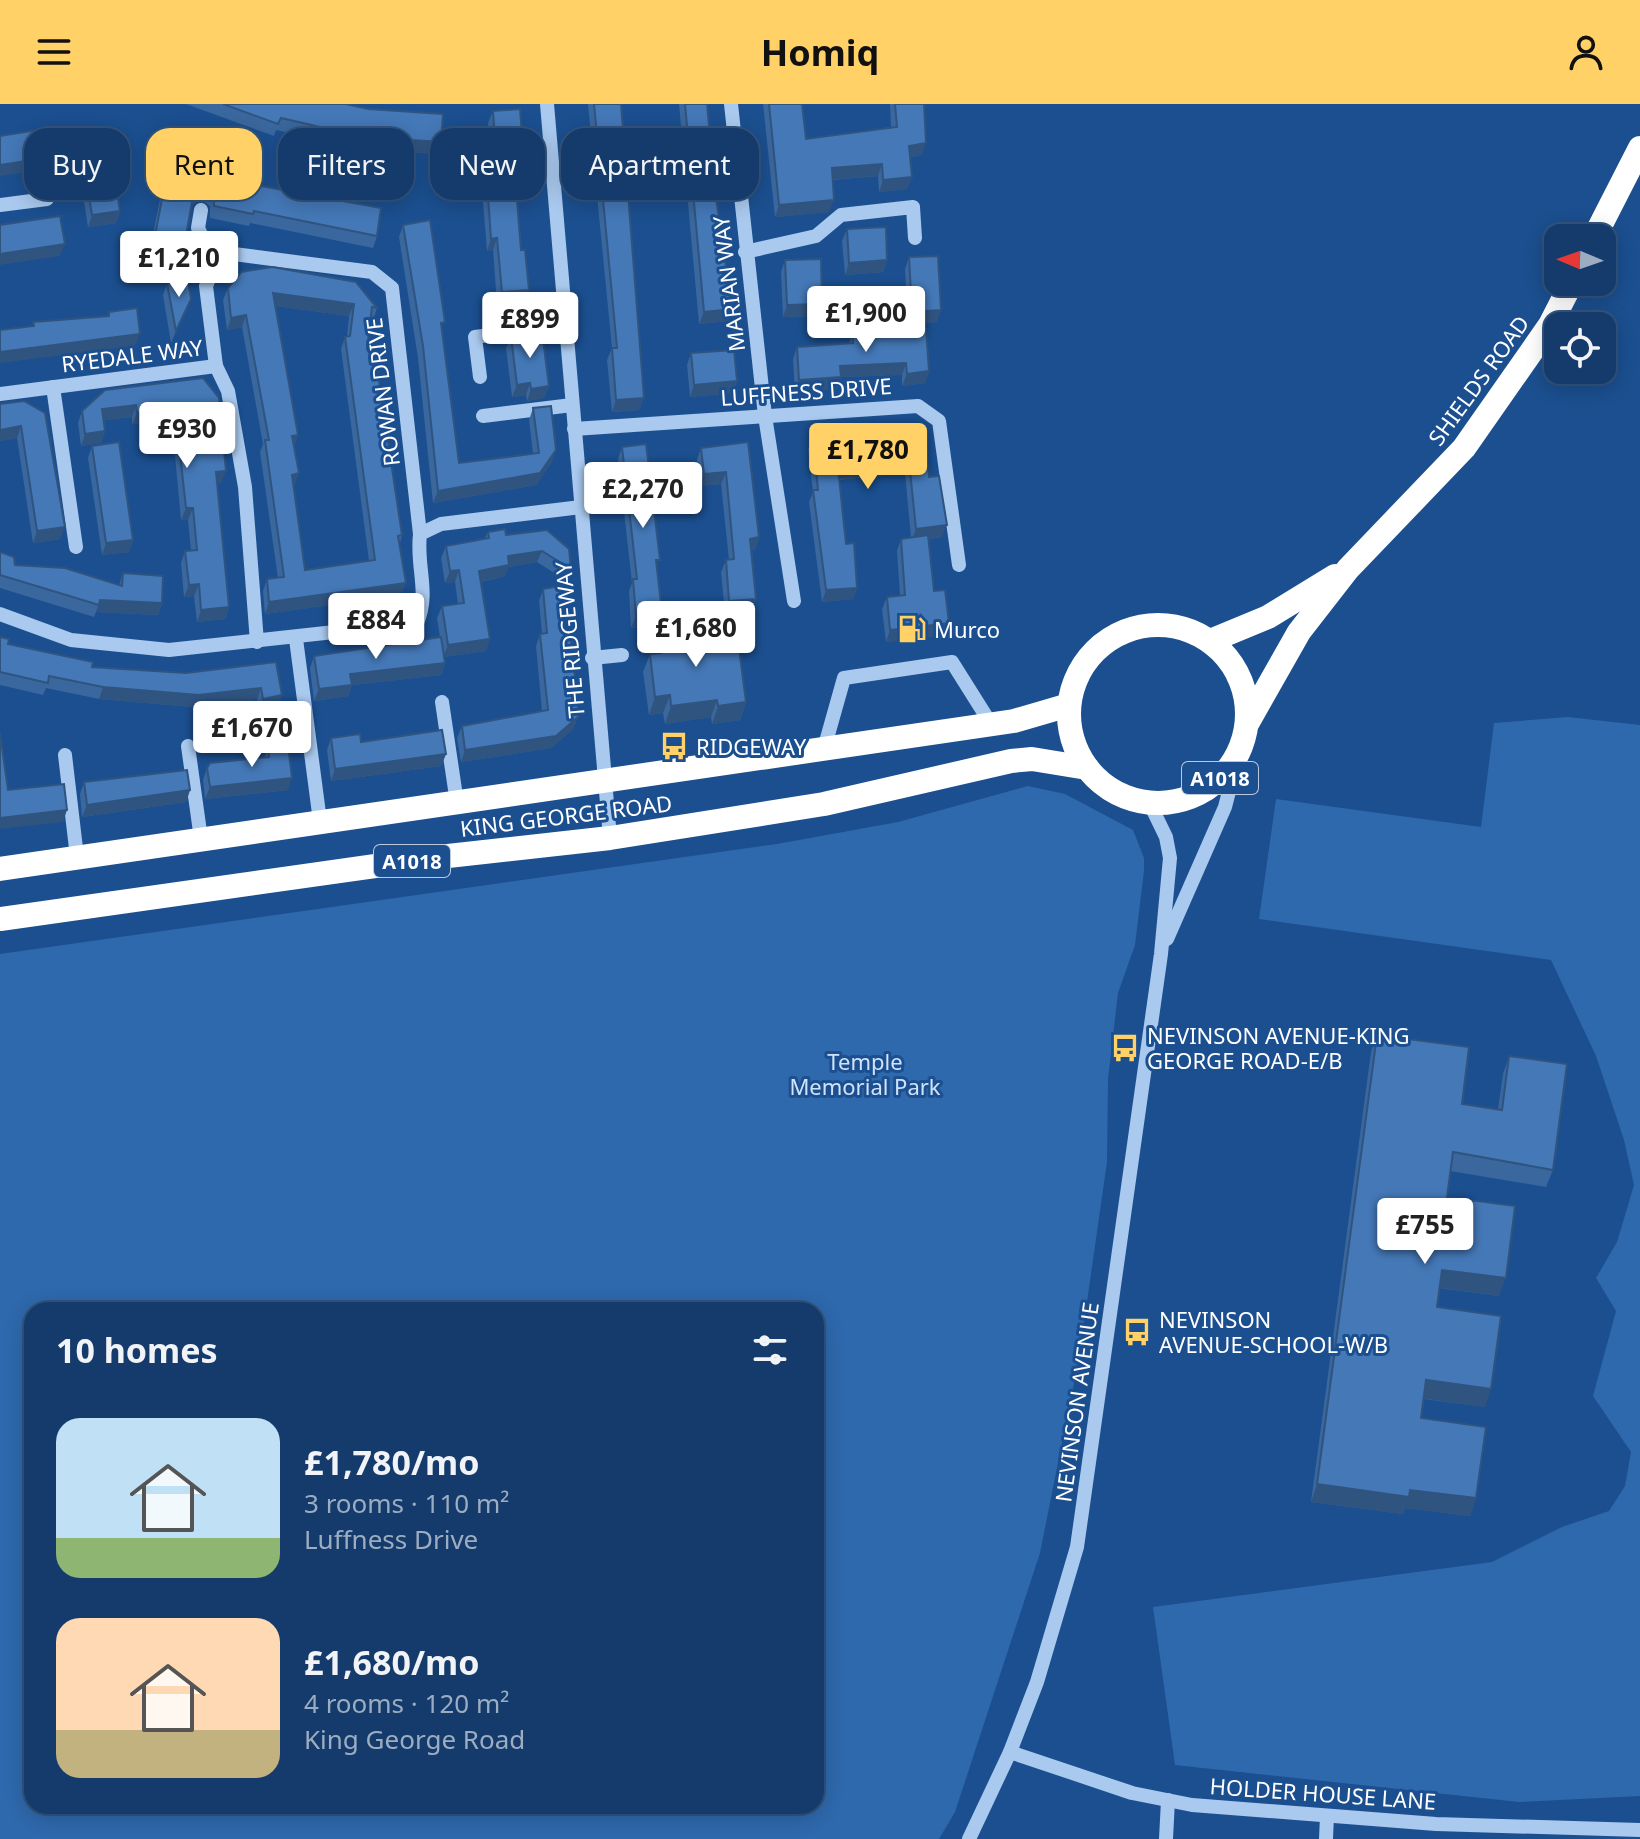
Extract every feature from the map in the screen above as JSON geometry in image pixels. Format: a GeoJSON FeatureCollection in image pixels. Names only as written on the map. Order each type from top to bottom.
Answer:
{"type":"FeatureCollection","features":[{"type":"Feature","properties":{"kind":"highway"},"geometry":{"type":"LineString","coordinates":[[1601,224],[1640,148]]}},
{"type":"Feature","properties":{"kind":"highway","name":"SHIELDS ROAD"},"geometry":{"type":"LineString","coordinates":[[1247,724],[1299,632],[1348,569],[1464,448],[1550,325],[1565,296]]}},
{"type":"Feature","properties":{"kind":"highway","name":"SHIELDS ROAD"},"geometry":{"type":"LineString","coordinates":[[1210,641],[1268,617],[1348,569]]}},
{"type":"Feature","properties":{"kind":"highway","name":"A1018"},"geometry":{"type":"LineString","coordinates":[[1151,625],[1182,628],[1210,641],[1227,657],[1240,677],[1246,700],[1247,724],[1239,753],[1223,776],[1202,792],[1177,802],[1150,804],[1126,798],[1104,786],[1087,768],[1076,749],[1069,705],[1077,675],[1095,650],[1121,633],[1151,625]]}},
{"type":"Feature","properties":{"kind":"highway","name":"KING GEORGE ROAD"},"geometry":{"type":"LineString","coordinates":[[0,869],[991,724],[1069,705]]}},
{"type":"Feature","properties":{"kind":"highway","name":"KING GEORGE ROAD"},"geometry":{"type":"LineString","coordinates":[[0,919],[439,857],[610,838],[824,804],[1011,761],[1032,759],[1087,768]]}},
{"type":"Feature","properties":{"kind":"street","name":"THE RIDGEWAY"},"geometry":{"type":"LineString","coordinates":[[547,104],[592,658],[610,838]]}},
{"type":"Feature","properties":{"kind":"street","name":"MARIAN WAY"},"geometry":{"type":"LineString","coordinates":[[731,104],[765,416],[794,601]]}},
{"type":"Feature","properties":{"kind":"street"},"geometry":{"type":"LineString","coordinates":[[0,205],[39,200]]}},
{"type":"Feature","properties":{"kind":"street"},"geometry":{"type":"LineString","coordinates":[[745,252],[816,236],[841,215],[892,208],[913,207],[915,238]]}},
{"type":"Feature","properties":{"kind":"street"},"geometry":{"type":"LineString","coordinates":[[201,210],[198,228],[215,264],[206,286],[216,366],[228,391],[245,487],[257,642]]}},
{"type":"Feature","properties":{"kind":"street","name":"ROWAN DRIVE"},"geometry":{"type":"LineString","coordinates":[[215,264],[234,254],[372,272],[392,288],[420,534],[417,555],[425,603],[417,623],[296,639]]}},
{"type":"Feature","properties":{"kind":"street"},"geometry":{"type":"LineString","coordinates":[[480,377],[475,337],[564,325]]}},
{"type":"Feature","properties":{"kind":"street","name":"RYEDALE WAY"},"geometry":{"type":"LineString","coordinates":[[0,394],[216,366]]}},
{"type":"Feature","properties":{"kind":"street","name":"RYEDALE WAY"},"geometry":{"type":"LineString","coordinates":[[53,387],[76,547]]}},
{"type":"Feature","properties":{"kind":"street"},"geometry":{"type":"LineString","coordinates":[[483,416],[572,405]]}},
{"type":"Feature","properties":{"kind":"street","name":"LUFFNESS DRIVE"},"geometry":{"type":"LineString","coordinates":[[574,429],[918,406],[939,421],[959,565]]}},
{"type":"Feature","properties":{"kind":"street"},"geometry":{"type":"LineString","coordinates":[[420,534],[441,524],[581,507]]}},
{"type":"Feature","properties":{"kind":"street"},"geometry":{"type":"LineString","coordinates":[[0,614],[71,640],[169,650],[296,639],[320,821]]}},
{"type":"Feature","properties":{"kind":"street"},"geometry":{"type":"LineString","coordinates":[[592,658],[622,655]]}},
{"type":"Feature","properties":{"kind":"street"},"geometry":{"type":"LineString","coordinates":[[824,749],[844,678],[952,662],[991,724]]}},
{"type":"Feature","properties":{"kind":"street"},"geometry":{"type":"LineString","coordinates":[[442,702],[457,803]]}},
{"type":"Feature","properties":{"kind":"street"},"geometry":{"type":"LineString","coordinates":[[188,746],[201,839]]}},
{"type":"Feature","properties":{"kind":"street","name":"NEVINSON AVENUE"},"geometry":{"type":"LineString","coordinates":[[1161,954],[1225,807],[1239,753]]}},
{"type":"Feature","properties":{"kind":"street"},"geometry":{"type":"LineString","coordinates":[[65,755],[77,857]]}},
{"type":"Feature","properties":{"kind":"street","name":"NEVINSON AVENUE"},"geometry":{"type":"LineString","coordinates":[[969,1839],[1010,1752],[1055,1631],[1077,1547],[1161,954],[1170,858],[1166,837],[1150,804]]}},
{"type":"Feature","properties":{"kind":"street","name":"HOLDER HOUSE LANE"},"geometry":{"type":"LineString","coordinates":[[1010,1752],[1132,1793],[1168,1800],[1436,1824],[1640,1830]]}},
{"type":"Feature","properties":{"kind":"street"},"geometry":{"type":"LineString","coordinates":[[1166,1839],[1168,1800]]}},
{"type":"Feature","properties":{"kind":"street"},"geometry":{"type":"LineString","coordinates":[[1326,1839],[1327,1816]]}},
{"type":"Feature","properties":{"kind":"green space"},"geometry":{"type":"Polygon","coordinates":[[[1568,717],[1640,725],[1640,1796],[1519,1802],[1175,1765],[1153,1607],[1492,1562],[1562,1527],[1609,1511],[1625,1486],[1631,1452],[1593,1396],[1616,1311],[1596,1278],[1617,1242],[1634,1185],[1624,1140],[1596,1056],[1551,960],[1259,919],[1276,799],[1481,827],[1494,723],[1568,717]]]}},
{"type":"Feature","properties":{"kind":"green space","name":"Temple Memorial Park"},"geometry":{"type":"Polygon","coordinates":[[[1028,786],[1065,794],[1133,830],[1144,858],[1135,945],[1118,993],[1108,1079],[1107,1162],[1079,1358],[1040,1553],[955,1812],[939,1839],[0,1839],[0,954],[777,844],[898,822],[1028,786]]]}},
{"type":"Feature","properties":{"kind":"building"},"geometry":{"type":"Polygon","coordinates":[[[223,104],[346,104],[368,109],[443,114],[442,128],[430,128],[430,141],[414,140],[414,128],[324,128],[281,118],[278,124],[223,104]]]}},
{"type":"Feature","properties":{"kind":"building"},"geometry":{"type":"Polygon","coordinates":[[[594,104],[621,104],[623,128],[596,128],[594,104]]]}},
{"type":"Feature","properties":{"kind":"building"},"geometry":{"type":"Polygon","coordinates":[[[685,104],[707,104],[709,128],[687,128],[685,104]]]}},
{"type":"Feature","properties":{"kind":"building"},"geometry":{"type":"Polygon","coordinates":[[[769,104],[802,104],[806,139],[897,127],[895,104],[924,104],[926,143],[909,146],[912,177],[883,180],[882,164],[832,168],[834,200],[779,205],[769,104]]]}},
{"type":"Feature","properties":{"kind":"building"},"geometry":{"type":"Polygon","coordinates":[[[520,109],[521,128],[494,128],[493,111],[520,109]]]}},
{"type":"Feature","properties":{"kind":"building"},"geometry":{"type":"Polygon","coordinates":[[[24,132],[24,161],[0,165],[0,136],[24,132]]]}},
{"type":"Feature","properties":{"kind":"building"},"geometry":{"type":"Polygon","coordinates":[[[262,186],[278,189],[278,200],[338,200],[381,208],[377,236],[214,206],[214,200],[262,200],[262,186]]]}},
{"type":"Feature","properties":{"kind":"building"},"geometry":{"type":"Polygon","coordinates":[[[90,200],[118,200],[120,211],[92,215],[90,200]]]}},
{"type":"Feature","properties":{"kind":"building"},"geometry":{"type":"Polygon","coordinates":[[[162,200],[193,200],[184,247],[154,241],[162,200]]]}},
{"type":"Feature","properties":{"kind":"building"},"geometry":{"type":"Polygon","coordinates":[[[488,200],[517,200],[521,250],[525,250],[529,290],[502,292],[497,238],[491,239],[488,200]]]}},
{"type":"Feature","properties":{"kind":"building"},"geometry":{"type":"Polygon","coordinates":[[[603,200],[629,200],[644,398],[616,400],[612,348],[617,348],[603,200]]]}},
{"type":"Feature","properties":{"kind":"building"},"geometry":{"type":"Polygon","coordinates":[[[694,200],[716,200],[732,309],[704,312],[694,200]]]}},
{"type":"Feature","properties":{"kind":"building"},"geometry":{"type":"Polygon","coordinates":[[[60,216],[65,244],[0,254],[0,225],[60,216]]]}},
{"type":"Feature","properties":{"kind":"building"},"geometry":{"type":"Polygon","coordinates":[[[430,220],[445,322],[441,323],[459,463],[539,453],[533,408],[551,406],[556,450],[540,473],[438,491],[423,346],[403,225],[430,220]]]}},
{"type":"Feature","properties":{"kind":"building"},"geometry":{"type":"Polygon","coordinates":[[[886,227],[887,260],[849,263],[847,229],[886,227]]]}},
{"type":"Feature","properties":{"kind":"building"},"geometry":{"type":"Polygon","coordinates":[[[938,256],[941,310],[912,312],[909,257],[938,256]]]}},
{"type":"Feature","properties":{"kind":"building"},"geometry":{"type":"Polygon","coordinates":[[[821,259],[822,304],[787,305],[785,260],[821,259]]]}},
{"type":"Feature","properties":{"kind":"building"},"geometry":{"type":"Polygon","coordinates":[[[272,267],[356,282],[377,308],[372,307],[367,349],[374,348],[402,535],[398,536],[406,583],[269,602],[267,579],[284,577],[265,440],[269,440],[246,315],[231,318],[228,288],[241,272],[272,267]],[[273,293],[298,435],[292,436],[299,473],[292,475],[305,570],[375,560],[345,337],[350,336],[354,304],[273,293]]]}},
{"type":"Feature","properties":{"kind":"building"},"geometry":{"type":"Polygon","coordinates":[[[188,280],[191,299],[176,331],[167,283],[188,280]]]}},
{"type":"Feature","properties":{"kind":"building"},"geometry":{"type":"Polygon","coordinates":[[[137,308],[140,334],[0,352],[0,330],[34,326],[33,322],[109,316],[109,312],[137,308]]]}},
{"type":"Feature","properties":{"kind":"building"},"geometry":{"type":"Polygon","coordinates":[[[926,329],[929,371],[907,374],[906,363],[840,366],[841,377],[799,380],[797,347],[853,343],[853,333],[926,329]]]}},
{"type":"Feature","properties":{"kind":"building"},"geometry":{"type":"Polygon","coordinates":[[[542,332],[549,386],[531,389],[530,383],[517,385],[511,336],[542,332]]]}},
{"type":"Feature","properties":{"kind":"building"},"geometry":{"type":"Polygon","coordinates":[[[734,350],[737,381],[694,385],[691,353],[734,350]]]}},
{"type":"Feature","properties":{"kind":"building"},"geometry":{"type":"Polygon","coordinates":[[[203,378],[219,398],[226,471],[216,472],[229,607],[201,610],[199,584],[189,585],[185,551],[197,550],[193,508],[186,508],[179,444],[192,443],[188,408],[137,413],[136,405],[102,409],[105,431],[85,434],[82,411],[105,390],[203,378]]]}},
{"type":"Feature","properties":{"kind":"building"},"geometry":{"type":"Polygon","coordinates":[[[24,401],[45,413],[65,527],[37,531],[21,426],[0,430],[0,404],[24,401]]]}},
{"type":"Feature","properties":{"kind":"building"},"geometry":{"type":"Polygon","coordinates":[[[924,428],[929,477],[939,476],[947,525],[916,529],[909,461],[838,468],[846,544],[854,543],[857,588],[826,590],[813,490],[818,490],[813,437],[924,428]]]}},
{"type":"Feature","properties":{"kind":"building"},"geometry":{"type":"Polygon","coordinates":[[[119,442],[133,540],[106,543],[92,446],[119,442]]]}},
{"type":"Feature","properties":{"kind":"building"},"geometry":{"type":"Polygon","coordinates":[[[748,442],[759,537],[750,539],[756,599],[729,601],[726,560],[734,559],[726,472],[704,474],[701,448],[748,442]]]}},
{"type":"Feature","properties":{"kind":"building"},"geometry":{"type":"Polygon","coordinates":[[[646,444],[660,560],[656,560],[662,613],[636,616],[633,579],[637,579],[622,447],[646,444]]]}},
{"type":"Feature","properties":{"kind":"building"},"geometry":{"type":"Polygon","coordinates":[[[505,529],[506,535],[547,530],[569,549],[571,569],[542,551],[508,556],[509,565],[479,571],[490,639],[448,645],[442,606],[464,603],[459,570],[450,571],[446,546],[489,538],[488,532],[505,529]]]}},
{"type":"Feature","properties":{"kind":"building"},"geometry":{"type":"Polygon","coordinates":[[[928,535],[934,591],[945,590],[949,623],[890,630],[887,597],[905,595],[901,539],[928,535]]]}},
{"type":"Feature","properties":{"kind":"building"},"geometry":{"type":"Polygon","coordinates":[[[0,552],[14,557],[15,565],[65,568],[122,586],[123,573],[163,576],[162,603],[100,600],[99,605],[0,575],[0,552]]]}},
{"type":"Feature","properties":{"kind":"building"},"geometry":{"type":"Polygon","coordinates":[[[565,585],[579,716],[556,736],[465,750],[462,726],[548,710],[540,634],[547,633],[543,589],[565,585]]]}},
{"type":"Feature","properties":{"kind":"building"},"geometry":{"type":"Polygon","coordinates":[[[708,624],[712,651],[739,648],[746,702],[718,706],[717,700],[671,706],[670,695],[655,697],[650,654],[661,653],[658,631],[708,624]]]}},
{"type":"Feature","properties":{"kind":"building"},"geometry":{"type":"Polygon","coordinates":[[[0,637],[9,639],[8,644],[93,662],[92,667],[186,673],[276,662],[282,695],[263,699],[261,688],[198,695],[103,687],[49,676],[48,683],[0,672],[0,637]]]}},
{"type":"Feature","properties":{"kind":"building"},"geometry":{"type":"Polygon","coordinates":[[[441,637],[445,663],[350,674],[352,685],[319,689],[314,656],[441,637]]]}},
{"type":"Feature","properties":{"kind":"building"},"geometry":{"type":"Polygon","coordinates":[[[442,730],[446,754],[335,769],[331,738],[360,734],[361,742],[442,730]]]}},
{"type":"Feature","properties":{"kind":"building"},"geometry":{"type":"Polygon","coordinates":[[[0,733],[8,790],[64,784],[67,810],[0,818],[0,733]]]}},
{"type":"Feature","properties":{"kind":"building"},"geometry":{"type":"Polygon","coordinates":[[[288,745],[292,778],[210,787],[207,768],[210,763],[269,757],[268,748],[288,745]]]}},
{"type":"Feature","properties":{"kind":"building"},"geometry":{"type":"Polygon","coordinates":[[[187,770],[190,790],[87,805],[84,782],[187,770]]]}},
{"type":"Feature","properties":{"kind":"building"},"geometry":{"type":"Polygon","coordinates":[[[1377,1035],[1469,1047],[1462,1104],[1502,1110],[1509,1056],[1567,1064],[1553,1170],[1453,1152],[1447,1197],[1515,1206],[1506,1278],[1442,1270],[1437,1307],[1501,1316],[1491,1389],[1426,1380],[1421,1418],[1486,1427],[1476,1498],[1410,1490],[1409,1497],[1317,1484],[1377,1035]]]}},
{"type":"Feature","properties":{"kind":"place","name":"Murco"},"geometry":{"type":"Point","coordinates":[912,629]}},
{"type":"Feature","properties":{"kind":"place","name":"RIDGEWAY"},"geometry":{"type":"Point","coordinates":[674,746]}},
{"type":"Feature","properties":{"kind":"place","name":"NEVINSON AVENUE-KING GEORGE ROAD-E/B"},"geometry":{"type":"Point","coordinates":[1125,1048]}},
{"type":"Feature","properties":{"kind":"place","name":"NEVINSON AVENUE-SCHOOL-W/B"},"geometry":{"type":"Point","coordinates":[1137,1332]}}]}
